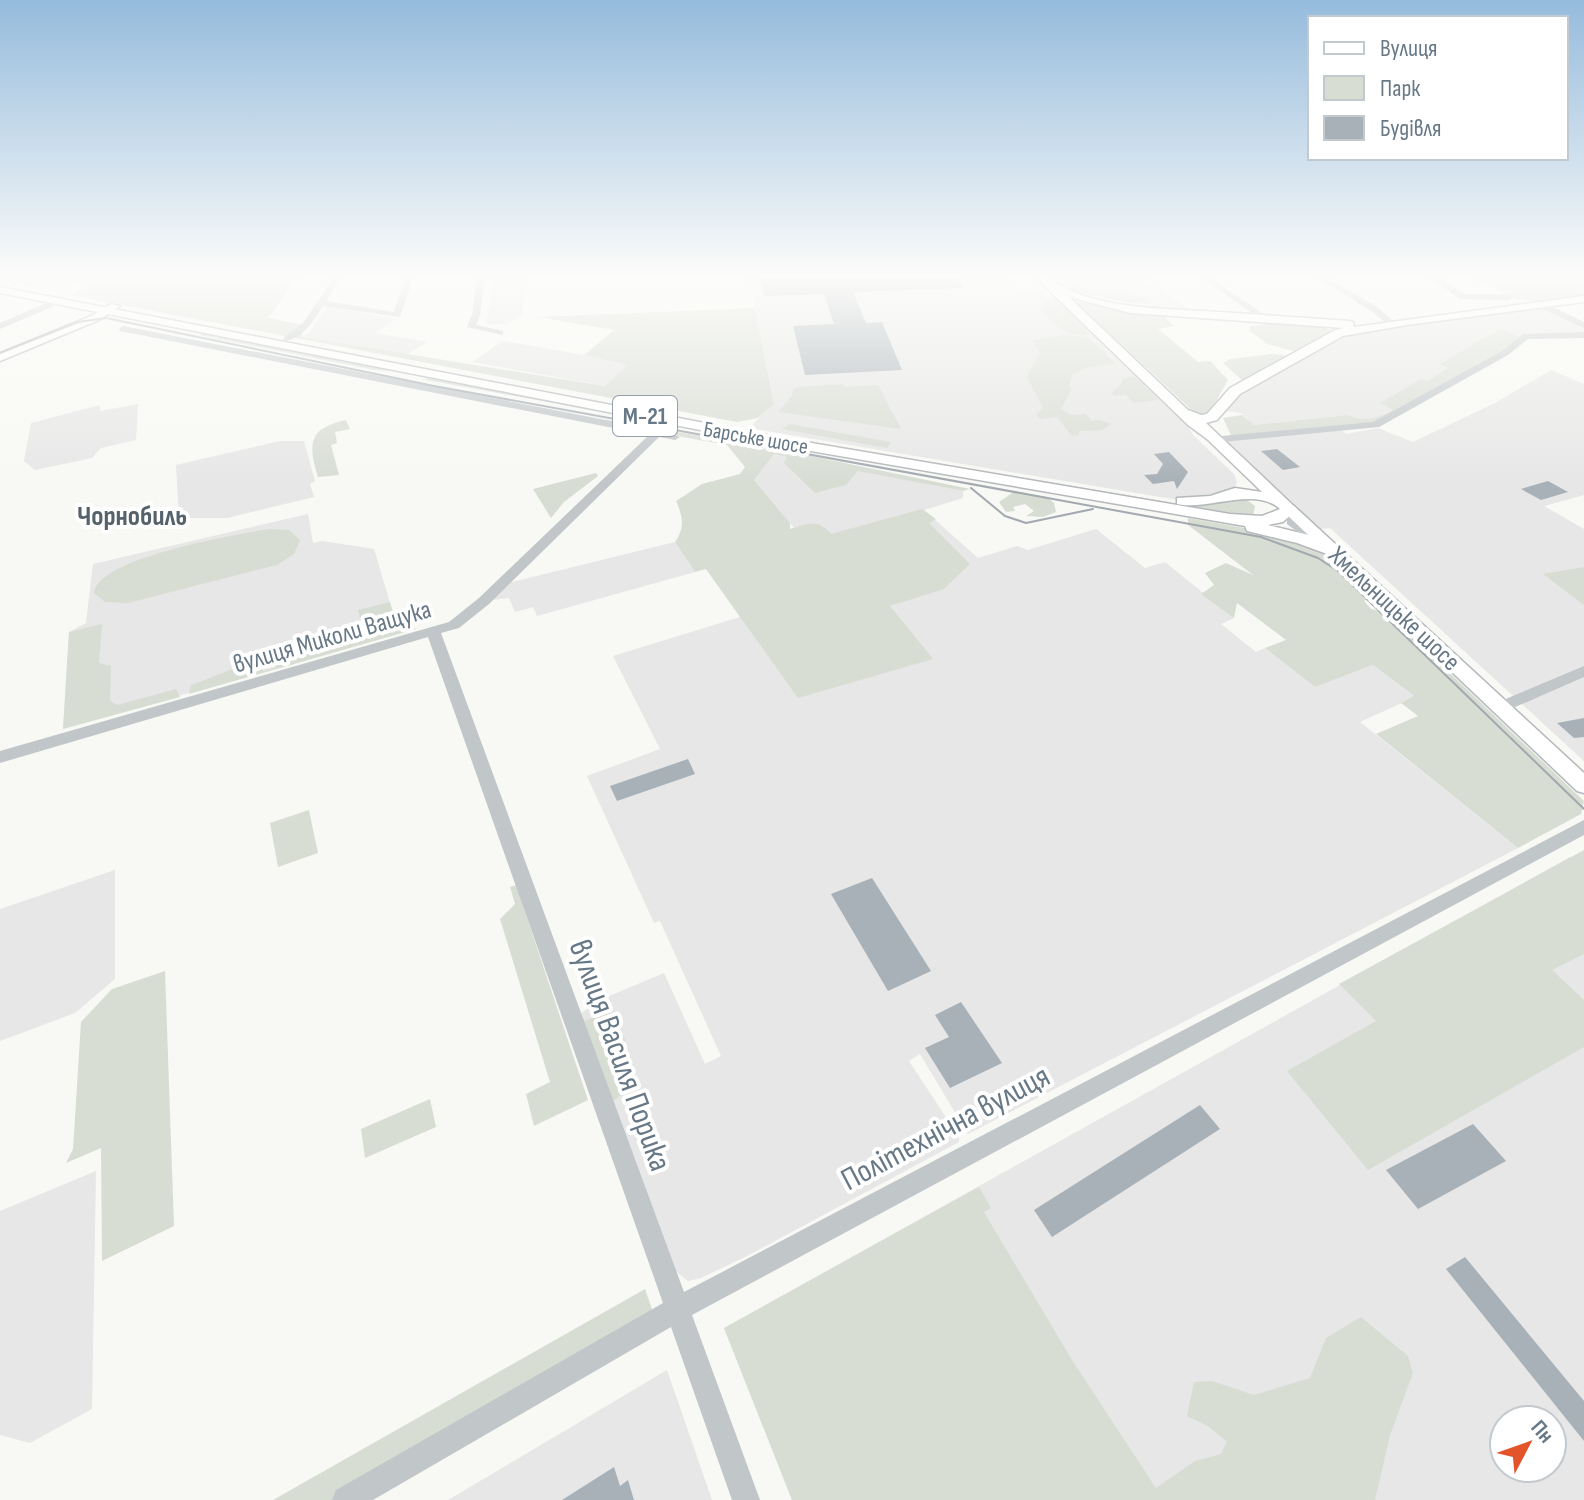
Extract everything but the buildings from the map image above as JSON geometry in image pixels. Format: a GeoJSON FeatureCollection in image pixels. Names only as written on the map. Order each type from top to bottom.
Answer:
{"type":"FeatureCollection","features":[{"type":"Feature","properties":{"kind":"highway","name":"Барське шосе"},"geometry":{"type":"LineString","coordinates":[[275,343],[782,442],[1202,514]]}},
{"type":"Feature","properties":{"kind":"highway","name":"М-21"},"geometry":{"type":"LineString","coordinates":[[305,343],[421,369],[1160,498],[1201,502],[1230,494]]}},
{"type":"Feature","properties":{"kind":"highway"},"geometry":{"type":"LineString","coordinates":[[1113,343],[1259,487],[1289,508]]}},
{"type":"Feature","properties":{"kind":"highway"},"geometry":{"type":"LineString","coordinates":[[1184,413],[1203,420],[1216,413],[1235,391],[1319,343]]}},
{"type":"Feature","properties":{"kind":"highway"},"geometry":{"type":"LineString","coordinates":[[1184,413],[1224,444],[1289,508]]}},
{"type":"Feature","properties":{"kind":"highway"},"geometry":{"type":"LineString","coordinates":[[1184,413],[1185,422],[1193,435],[1234,474],[1237,482],[1230,494]]}},
{"type":"Feature","properties":{"kind":"highway"},"geometry":{"type":"LineString","coordinates":[[1216,413],[1224,444]]}},
{"type":"Feature","properties":{"kind":"highway"},"geometry":{"type":"LineString","coordinates":[[1230,494],[1289,508]]}},
{"type":"Feature","properties":{"kind":"highway"},"geometry":{"type":"LineString","coordinates":[[1230,494],[1260,505],[1263,512],[1256,521]]}},
{"type":"Feature","properties":{"kind":"highway","name":"М-21"},"geometry":{"type":"LineString","coordinates":[[1202,514],[1256,521],[1279,518],[1289,508]]}},
{"type":"Feature","properties":{"kind":"highway"},"geometry":{"type":"LineString","coordinates":[[1202,514],[1293,536],[1338,553]]}},
{"type":"Feature","properties":{"kind":"main road"},"geometry":{"type":"LineString","coordinates":[[0,357],[32,343]]}},
{"type":"Feature","properties":{"kind":"main road","name":"Хмельницьке шосе"},"geometry":{"type":"LineString","coordinates":[[1289,508],[1584,785]]}},
{"type":"Feature","properties":{"kind":"street"},"geometry":{"type":"LineString","coordinates":[[244,343],[675,437]]}},
{"type":"Feature","properties":{"kind":"street"},"geometry":{"type":"LineString","coordinates":[[1224,444],[1375,425],[1505,353],[1517,343]]}},
{"type":"Feature","properties":{"kind":"street","name":"вулиця Миколи Ващука"},"geometry":{"type":"LineString","coordinates":[[0,757],[454,625],[470,615],[657,433]]}},
{"type":"Feature","properties":{"kind":"street","name":"вулиця Василя Порика"},"geometry":{"type":"LineString","coordinates":[[434,633],[746,1500]]}},
{"type":"Feature","properties":{"kind":"street"},"geometry":{"type":"LineString","coordinates":[[1501,707],[1584,671]]}},
{"type":"Feature","properties":{"kind":"street","name":"Політехнічна вулиця"},"geometry":{"type":"LineString","coordinates":[[346,1500],[677,1309],[1584,827]]}},
{"type":"Feature","properties":{"kind":"shaded area"},"geometry":{"type":"Polygon","coordinates":[[[337,343],[426,343],[406,355],[337,343]]]}},
{"type":"Feature","properties":{"kind":"shaded area"},"geometry":{"type":"Polygon","coordinates":[[[500,343],[515,343],[628,365],[606,386],[472,362],[500,343]]]}},
{"type":"Feature","properties":{"kind":"shaded area"},"geometry":{"type":"Polygon","coordinates":[[[762,343],[1107,343],[1234,474],[1237,482],[1233,490],[1190,502],[749,428],[774,403],[762,343]]]}},
{"type":"Feature","properties":{"kind":"shaded area"},"geometry":{"type":"Polygon","coordinates":[[[1320,343],[1477,343],[1441,365],[1449,368],[1426,381],[1393,410],[1376,419],[1357,420],[1347,415],[1253,425],[1241,413],[1218,410],[1223,403],[1320,343]]]}},
{"type":"Feature","properties":{"kind":"shaded area"},"geometry":{"type":"Polygon","coordinates":[[[1551,370],[1584,384],[1584,495],[1544,506],[1584,529],[1584,761],[1330,528],[1313,530],[1222,439],[1340,429],[1346,434],[1378,428],[1413,442],[1495,403],[1551,370]]]}},
{"type":"Feature","properties":{"kind":"shaded area"},"geometry":{"type":"Polygon","coordinates":[[[138,404],[136,440],[101,448],[92,458],[35,470],[24,461],[31,423],[100,405],[100,411],[138,404]]]}},
{"type":"Feature","properties":{"kind":"shaded area"},"geometry":{"type":"Polygon","coordinates":[[[280,441],[304,441],[315,481],[310,484],[314,497],[227,518],[179,518],[176,465],[280,441]]]}},
{"type":"Feature","properties":{"kind":"shaded area"},"geometry":{"type":"Polygon","coordinates":[[[773,454],[963,491],[963,498],[924,510],[978,558],[1017,546],[1028,550],[1096,529],[1145,568],[1165,562],[1234,618],[1221,624],[1256,652],[1265,648],[1315,687],[1373,665],[1415,697],[1360,722],[1518,848],[968,1134],[920,1054],[909,1061],[959,1137],[959,1142],[747,1256],[688,1281],[673,1269],[580,1014],[600,1000],[664,973],[705,1064],[721,1056],[660,921],[654,923],[587,776],[660,749],[613,656],[740,617],[706,569],[805,541],[754,480],[773,454]]]}},
{"type":"Feature","properties":{"kind":"shaded area"},"geometry":{"type":"Polygon","coordinates":[[[308,514],[313,543],[322,541],[374,549],[399,633],[63,729],[69,632],[86,623],[93,564],[308,514]]]}},
{"type":"Feature","properties":{"kind":"shaded area"},"geometry":{"type":"Polygon","coordinates":[[[675,542],[695,572],[537,616],[533,607],[515,612],[509,598],[484,601],[500,585],[675,542]]]}},
{"type":"Feature","properties":{"kind":"shaded area"},"geometry":{"type":"Polygon","coordinates":[[[1570,857],[1584,869],[1584,1500],[792,1500],[724,1328],[1570,857]]]}},
{"type":"Feature","properties":{"kind":"shaded area"},"geometry":{"type":"Polygon","coordinates":[[[115,870],[115,979],[75,1013],[0,1041],[0,909],[115,870]]]}},
{"type":"Feature","properties":{"kind":"shaded area"},"geometry":{"type":"Polygon","coordinates":[[[96,1171],[92,1409],[30,1443],[0,1435],[0,1211],[96,1171]]]}},
{"type":"Feature","properties":{"kind":"shaded area"},"geometry":{"type":"Polygon","coordinates":[[[667,1370],[712,1500],[448,1500],[667,1370]]]}},
{"type":"Feature","properties":{"kind":"green space"},"geometry":{"type":"Polygon","coordinates":[[[238,343],[253,343],[392,371],[238,343]]]}},
{"type":"Feature","properties":{"kind":"green space"},"geometry":{"type":"Polygon","coordinates":[[[322,343],[339,343],[605,386],[628,365],[584,355],[598,343],[762,343],[774,404],[758,418],[737,422],[322,343]]]}},
{"type":"Feature","properties":{"kind":"green space"},"geometry":{"type":"Polygon","coordinates":[[[1034,343],[1094,343],[1116,364],[1089,367],[1073,374],[1069,386],[1072,389],[1061,409],[1072,415],[1086,414],[1092,421],[1111,424],[1102,430],[1079,431],[1079,435],[1072,436],[1057,417],[1040,419],[1036,415],[1043,408],[1027,377],[1040,352],[1034,343]]]}},
{"type":"Feature","properties":{"kind":"green space"},"geometry":{"type":"Polygon","coordinates":[[[1120,343],[1175,343],[1198,362],[1210,361],[1228,380],[1209,413],[1197,415],[1120,343]]]}},
{"type":"Feature","properties":{"kind":"green space"},"geometry":{"type":"Polygon","coordinates":[[[1266,343],[1308,343],[1293,351],[1266,343]]]}},
{"type":"Feature","properties":{"kind":"green space"},"geometry":{"type":"Polygon","coordinates":[[[1476,343],[1517,343],[1505,353],[1375,425],[1233,440],[1223,418],[1242,415],[1254,425],[1347,415],[1365,419],[1376,417],[1393,410],[1380,403],[1421,379],[1427,381],[1448,368],[1440,364],[1476,343]]]}},
{"type":"Feature","properties":{"kind":"green space"},"geometry":{"type":"Polygon","coordinates":[[[1273,354],[1289,356],[1242,380],[1223,363],[1230,359],[1273,354]]]}},
{"type":"Feature","properties":{"kind":"green space"},"geometry":{"type":"Polygon","coordinates":[[[428,371],[783,437],[1167,502],[1167,505],[925,466],[428,371]]]}},
{"type":"Feature","properties":{"kind":"green space"},"geometry":{"type":"Polygon","coordinates":[[[1134,376],[1159,400],[1133,403],[1126,395],[1113,396],[1112,392],[1121,385],[1122,379],[1134,376]]]}},
{"type":"Feature","properties":{"kind":"green space"},"geometry":{"type":"Polygon","coordinates":[[[434,378],[774,443],[421,379],[434,378]]]}},
{"type":"Feature","properties":{"kind":"green space"},"geometry":{"type":"Polygon","coordinates":[[[844,384],[845,387],[878,385],[901,429],[778,412],[792,396],[793,389],[844,384]]]}},
{"type":"Feature","properties":{"kind":"green space"},"geometry":{"type":"Polygon","coordinates":[[[346,420],[350,429],[335,432],[337,443],[331,445],[339,475],[318,477],[312,447],[314,439],[324,428],[346,420]]]}},
{"type":"Feature","properties":{"kind":"green space"},"geometry":{"type":"Polygon","coordinates":[[[607,420],[777,449],[970,489],[963,491],[858,471],[846,485],[815,493],[784,463],[787,457],[774,454],[754,480],[790,523],[790,529],[817,524],[831,534],[922,509],[936,519],[929,523],[970,564],[944,589],[890,606],[933,659],[798,698],[706,569],[695,572],[675,542],[682,521],[676,501],[702,484],[740,474],[745,467],[727,445],[604,423],[607,420]]]}},
{"type":"Feature","properties":{"kind":"green space"},"geometry":{"type":"Polygon","coordinates":[[[790,424],[891,442],[887,448],[782,429],[790,424]]]}},
{"type":"Feature","properties":{"kind":"green space"},"geometry":{"type":"Polygon","coordinates":[[[596,473],[598,476],[564,502],[551,518],[533,489],[596,473]]]}},
{"type":"Feature","properties":{"kind":"green space"},"geometry":{"type":"Polygon","coordinates":[[[1015,491],[1047,497],[1054,503],[1056,512],[1043,517],[1026,516],[1034,511],[1025,504],[1013,507],[1015,511],[1006,512],[999,502],[1015,491]]]}},
{"type":"Feature","properties":{"kind":"green space"},"geometry":{"type":"Polygon","coordinates":[[[1244,498],[1255,506],[1253,516],[1174,507],[1174,503],[1202,505],[1244,498]]]}},
{"type":"Feature","properties":{"kind":"green space"},"geometry":{"type":"Polygon","coordinates":[[[1188,518],[1278,534],[1327,553],[1373,597],[1364,601],[1371,609],[1387,613],[1584,801],[1581,814],[1518,848],[1376,734],[1418,716],[1401,703],[1414,696],[1373,665],[1315,687],[1265,648],[1286,640],[1237,603],[1234,618],[1201,594],[1214,585],[1205,573],[1226,563],[1253,575],[1188,525],[1188,518]]]}},
{"type":"Feature","properties":{"kind":"green space"},"geometry":{"type":"Polygon","coordinates":[[[269,529],[289,530],[300,540],[294,554],[277,565],[128,603],[105,602],[94,593],[101,580],[142,559],[200,542],[269,529]]]}},
{"type":"Feature","properties":{"kind":"green space"},"geometry":{"type":"Polygon","coordinates":[[[1584,567],[1584,605],[1543,574],[1584,567]]]}},
{"type":"Feature","properties":{"kind":"green space"},"geometry":{"type":"Polygon","coordinates":[[[390,602],[396,622],[416,629],[189,694],[191,685],[235,668],[251,663],[264,671],[275,668],[279,655],[363,632],[358,610],[390,602]]]}},
{"type":"Feature","properties":{"kind":"green space"},"geometry":{"type":"Polygon","coordinates":[[[102,624],[99,663],[111,666],[110,701],[117,705],[176,689],[180,697],[63,729],[69,632],[102,624]]]}},
{"type":"Feature","properties":{"kind":"green space"},"geometry":{"type":"Polygon","coordinates":[[[309,810],[318,853],[278,867],[270,823],[309,810]]]}},
{"type":"Feature","properties":{"kind":"green space"},"geometry":{"type":"Polygon","coordinates":[[[1584,850],[1584,954],[1552,970],[1584,1000],[1584,1047],[1368,1170],[1287,1071],[1376,1021],[1339,984],[1584,850]]]}},
{"type":"Feature","properties":{"kind":"green space"},"geometry":{"type":"Polygon","coordinates":[[[516,885],[588,1100],[534,1126],[526,1094],[550,1082],[500,919],[515,904],[510,887],[516,885]]]}},
{"type":"Feature","properties":{"kind":"green space"},"geometry":{"type":"Polygon","coordinates":[[[165,971],[174,1226],[102,1261],[101,1148],[66,1163],[73,1149],[81,1022],[112,989],[165,971]]]}},
{"type":"Feature","properties":{"kind":"green space"},"geometry":{"type":"Polygon","coordinates":[[[613,1013],[635,1069],[627,1088],[610,1102],[582,1022],[613,1013]]]}},
{"type":"Feature","properties":{"kind":"green space"},"geometry":{"type":"Polygon","coordinates":[[[430,1099],[436,1127],[365,1158],[361,1129],[430,1099]]]}},
{"type":"Feature","properties":{"kind":"green space"},"geometry":{"type":"Polygon","coordinates":[[[979,1187],[991,1208],[984,1212],[1072,1360],[1156,1488],[1195,1461],[1221,1454],[1227,1442],[1208,1426],[1187,1416],[1194,1382],[1212,1381],[1254,1395],[1310,1378],[1326,1338],[1361,1317],[1408,1356],[1413,1373],[1390,1435],[1375,1500],[792,1500],[724,1328],[979,1187]]]}},
{"type":"Feature","properties":{"kind":"green space"},"geometry":{"type":"Polygon","coordinates":[[[645,1289],[656,1321],[346,1500],[273,1500],[645,1289]]]}},
{"type":"Feature","properties":{"kind":"tram line"},"geometry":{"type":"LineString","coordinates":[[0,353],[25,343]]}},
{"type":"Feature","properties":{"kind":"tram line"},"geometry":{"type":"LineString","coordinates":[[227,343],[434,386],[1261,537],[1318,558],[1338,571],[1584,809]]}},
{"type":"Feature","properties":{"kind":"tram line"},"geometry":{"type":"LineString","coordinates":[[971,488],[1005,516],[1026,523],[1093,509]]}},
{"type":"Feature","properties":{"kind":"district","name":"Чорнобиль"},"geometry":{"type":"Point","coordinates":[132,515]}}]}
